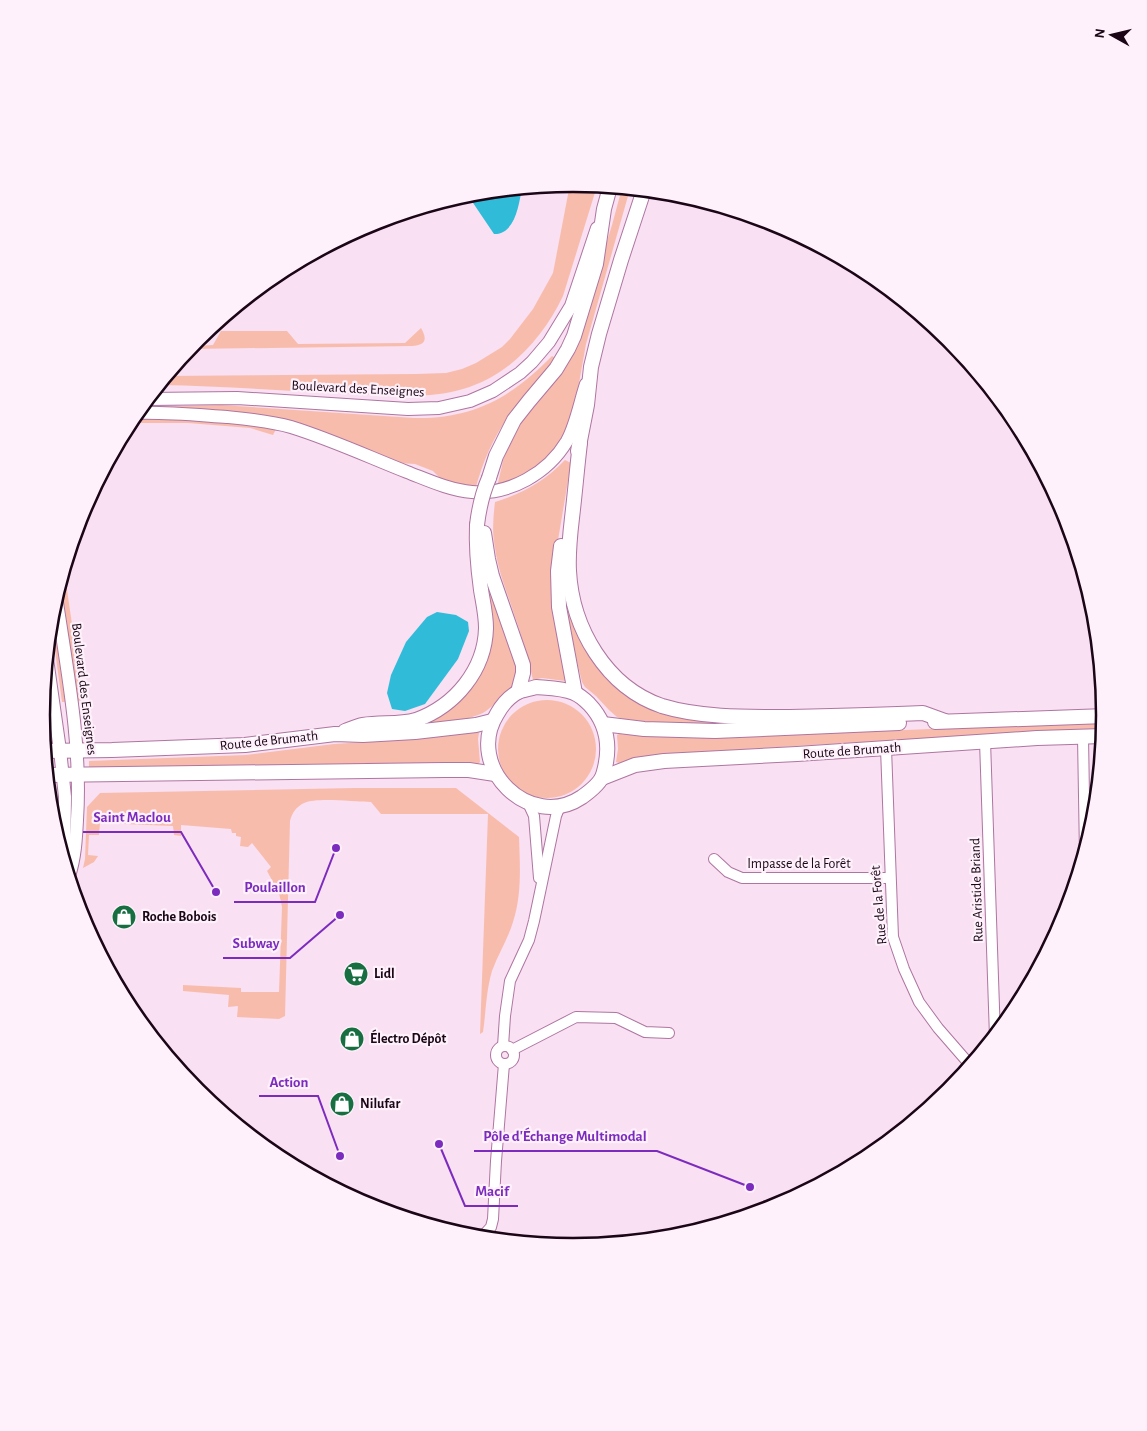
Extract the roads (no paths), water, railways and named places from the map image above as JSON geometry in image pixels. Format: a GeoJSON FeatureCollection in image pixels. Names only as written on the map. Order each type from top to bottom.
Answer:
{"type":"FeatureCollection","features":[{"type":"Feature","properties":{"kind":"main road"},"geometry":{"type":"LineString","coordinates":[[334,734],[362,725],[398,723],[428,715],[455,697],[473,674],[480,660],[486,626],[477,557],[481,501],[502,443],[514,420],[556,369],[571,342],[596,264],[604,209],[608,193]]}},
{"type":"Feature","properties":{"kind":"main road"},"geometry":{"type":"LineString","coordinates":[[575,693],[561,625],[558,571],[564,528],[587,406],[591,367],[610,296],[642,196]]}},
{"type":"Feature","properties":{"kind":"main road"},"geometry":{"type":"LineString","coordinates":[[580,443],[568,556],[571,588],[575,607],[587,638],[595,653],[617,679],[639,695],[662,706],[690,712],[725,716],[763,717],[923,713],[945,721]]}},
{"type":"Feature","properties":{"kind":"main road"},"geometry":{"type":"LineString","coordinates":[[480,525],[492,576],[522,657],[523,673],[518,692]]}},
{"type":"Feature","properties":{"kind":"main road"},"geometry":{"type":"LineString","coordinates":[[536,687],[555,688],[575,693],[598,714],[603,724],[607,741],[607,758],[602,778],[589,792],[576,800],[560,806],[538,806],[528,803],[509,791],[495,774],[489,756],[488,738],[492,721],[503,704],[518,692],[536,687]]}},
{"type":"Feature","properties":{"kind":"main road","name":"Route de Brumath"},"geometry":{"type":"LineString","coordinates":[[603,724],[644,729],[716,731],[1097,716]]}},
{"type":"Feature","properties":{"kind":"main road","name":"Route de Brumath"},"geometry":{"type":"LineString","coordinates":[[51,751],[245,745],[334,734],[363,735],[415,732],[468,726],[492,721]]}},
{"type":"Feature","properties":{"kind":"main road","name":"Route de Brumath"},"geometry":{"type":"LineString","coordinates":[[602,778],[636,765],[664,761],[985,741],[1096,736]]}},
{"type":"Feature","properties":{"kind":"main road","name":"Route de Brumath"},"geometry":{"type":"LineString","coordinates":[[53,775],[434,770],[468,770],[495,774]]}},
{"type":"Feature","properties":{"kind":"street","name":"Boulevard des Enseignes"},"geometry":{"type":"LineString","coordinates":[[157,399],[206,397],[416,409],[439,408],[470,401],[493,391],[520,373],[532,362],[560,327],[572,306],[604,209]]}},
{"type":"Feature","properties":{"kind":"street"},"geometry":{"type":"LineString","coordinates":[[147,413],[182,413],[251,419],[282,424],[448,487],[474,492],[497,490],[535,475],[553,460],[561,450],[572,430],[591,367]]}},
{"type":"Feature","properties":{"kind":"street"},"geometry":{"type":"LineString","coordinates":[[163,391],[206,397]]}},
{"type":"Feature","properties":{"kind":"street","name":"Boulevard des Enseignes"},"geometry":{"type":"LineString","coordinates":[[59,618],[77,750],[75,853],[72,864]]}},
{"type":"Feature","properties":{"kind":"street"},"geometry":{"type":"LineString","coordinates":[[51,686],[65,798],[64,836]]}},
{"type":"Feature","properties":{"kind":"street"},"geometry":{"type":"LineString","coordinates":[[1083,737],[1085,828]]}},
{"type":"Feature","properties":{"kind":"street","name":"Rue Aristide Briand"},"geometry":{"type":"LineString","coordinates":[[985,741],[995,1026]]}},
{"type":"Feature","properties":{"kind":"street","name":"Rue de la Forêt"},"geometry":{"type":"LineString","coordinates":[[886,748],[893,937],[904,969],[919,1002],[967,1061]]}},
{"type":"Feature","properties":{"kind":"street"},"geometry":{"type":"LineString","coordinates":[[528,803],[534,816],[539,869],[539,899]]}},
{"type":"Feature","properties":{"kind":"street"},"geometry":{"type":"LineString","coordinates":[[508,1048],[505,1016],[510,981],[529,940],[556,816],[560,806]]}},
{"type":"Feature","properties":{"kind":"street","name":"Impasse de la Forêt"},"geometry":{"type":"LineString","coordinates":[[714,859],[728,872],[742,878],[890,878]]}},
{"type":"Feature","properties":{"kind":"street"},"geometry":{"type":"LineString","coordinates":[[486,1232],[491,1227],[493,1219],[504,1064],[499,1061],[496,1054],[498,1049],[508,1048],[576,1017],[616,1018],[645,1032],[669,1033]]}},
{"type":"Feature","properties":{"kind":"water"},"geometry":{"type":"Polygon","coordinates":[[[520,195],[515,217],[511,224],[501,233],[494,234],[472,202],[520,195]]]}},
{"type":"Feature","properties":{"kind":"water"},"geometry":{"type":"Polygon","coordinates":[[[437,612],[456,615],[468,622],[469,631],[458,659],[425,704],[405,711],[392,709],[387,693],[391,675],[406,642],[427,617],[437,612]]]}},
{"type":"Feature","properties":{"kind":"place","name":"Poulaillon"},"geometry":{"type":"Point","coordinates":[336,848]}},
{"type":"Feature","properties":{"kind":"place","name":"Saint Maclou"},"geometry":{"type":"Point","coordinates":[216,892]}},
{"type":"Feature","properties":{"kind":"place","name":"Subway"},"geometry":{"type":"Point","coordinates":[340,915]}},
{"type":"Feature","properties":{"kind":"place","name":"Roche Bobois"},"geometry":{"type":"Point","coordinates":[124,917]}},
{"type":"Feature","properties":{"kind":"place","name":"Lidl"},"geometry":{"type":"Point","coordinates":[356,974]}},
{"type":"Feature","properties":{"kind":"place","name":"Électro Dépôt"},"geometry":{"type":"Point","coordinates":[352,1039]}},
{"type":"Feature","properties":{"kind":"place","name":"Nilufar"},"geometry":{"type":"Point","coordinates":[342,1104]}},
{"type":"Feature","properties":{"kind":"place","name":"Macif"},"geometry":{"type":"Point","coordinates":[439,1144]}},
{"type":"Feature","properties":{"kind":"place","name":"Action"},"geometry":{"type":"Point","coordinates":[340,1156]}},
{"type":"Feature","properties":{"kind":"place","name":"Pôle d'Échange Multimodal"},"geometry":{"type":"Point","coordinates":[750,1187]}}]}
